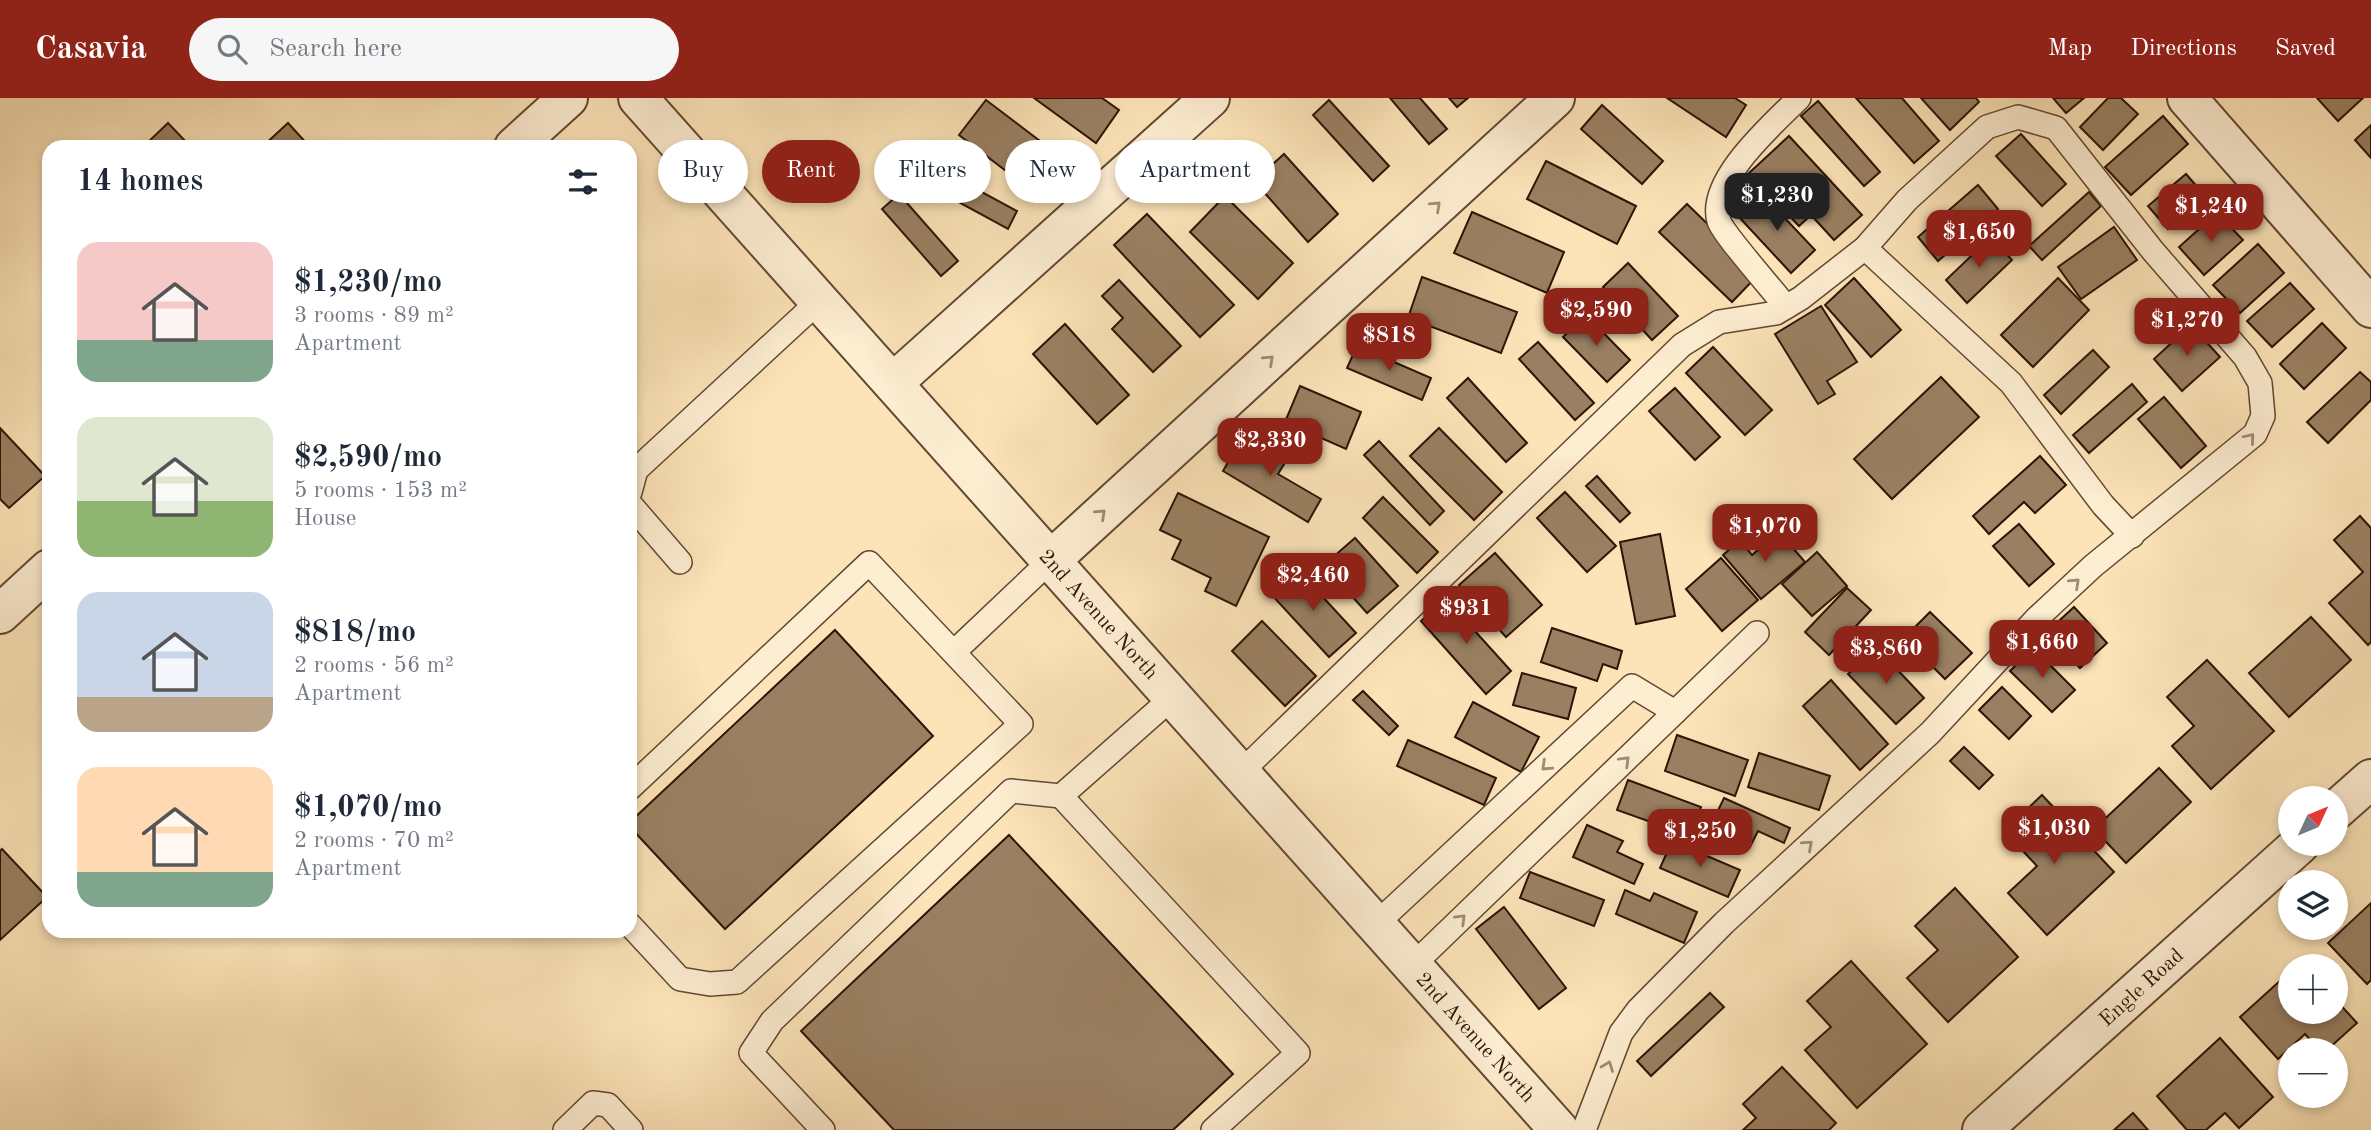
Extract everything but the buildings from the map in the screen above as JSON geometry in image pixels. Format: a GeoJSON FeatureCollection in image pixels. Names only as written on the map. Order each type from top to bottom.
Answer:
{"type":"FeatureCollection","features":[{"type":"Feature","properties":{"kind":"street"},"geometry":{"type":"LineString","coordinates":[[522,140],[568,98]]}},
{"type":"Feature","properties":{"kind":"street","name":"2nd Avenue North"},"geometry":{"type":"LineString","coordinates":[[638,98],[1559,1130]]}},
{"type":"Feature","properties":{"kind":"street"},"geometry":{"type":"LineString","coordinates":[[894,382],[1210,98]]}},
{"type":"Feature","properties":{"kind":"street"},"geometry":{"type":"LineString","coordinates":[[1051,560],[1555,98]]}},
{"type":"Feature","properties":{"kind":"street"},"geometry":{"type":"LineString","coordinates":[[2186,98],[2371,308]]}},
{"type":"Feature","properties":{"kind":"street"},"geometry":{"type":"LineString","coordinates":[[0,614],[42,575]]}},
{"type":"Feature","properties":{"kind":"street"},"geometry":{"type":"LineString","coordinates":[[2348,799],[2371,779]]}},
{"type":"Feature","properties":{"kind":"street","name":"Engle Road"},"geometry":{"type":"LineString","coordinates":[[1982,1130],[2287,856]]}},
{"type":"Feature","properties":{"kind":"lane"},"geometry":{"type":"LineString","coordinates":[[1786,307],[1719,223],[1717,200],[1748,148],[1799,98]]}},
{"type":"Feature","properties":{"kind":"lane"},"geometry":{"type":"LineString","coordinates":[[1240,773],[1682,345],[1719,322],[1776,313],[1786,307],[1865,248],[1907,200],[1987,127],[2018,117],[2056,128],[2153,251],[2245,357],[2260,383],[2263,416],[2255,434],[2093,566],[2036,619],[1930,733],[1724,923],[1638,1010],[1621,1033],[1584,1130]]}},
{"type":"Feature","properties":{"kind":"lane"},"geometry":{"type":"LineString","coordinates":[[1865,248],[2011,383],[2103,505],[2132,536]]}},
{"type":"Feature","properties":{"kind":"lane"},"geometry":{"type":"LineString","coordinates":[[637,469],[820,300]]}},
{"type":"Feature","properties":{"kind":"lane"},"geometry":{"type":"LineString","coordinates":[[637,512],[680,562]]}},
{"type":"Feature","properties":{"kind":"lane"},"geometry":{"type":"LineString","coordinates":[[954,652],[1051,560]]}},
{"type":"Feature","properties":{"kind":"lane"},"geometry":{"type":"LineString","coordinates":[[637,781],[869,563],[1021,724],[737,982],[710,984],[680,979],[637,933]]}},
{"type":"Feature","properties":{"kind":"lane"},"geometry":{"type":"LineString","coordinates":[[1412,966],[1757,633]]}},
{"type":"Feature","properties":{"kind":"lane"},"geometry":{"type":"LineString","coordinates":[[1375,925],[1632,686],[1675,712]]}},
{"type":"Feature","properties":{"kind":"lane"},"geometry":{"type":"LineString","coordinates":[[1061,796],[1172,698]]}},
{"type":"Feature","properties":{"kind":"lane"},"geometry":{"type":"LineString","coordinates":[[823,1130],[751,1052],[772,1021],[1011,791],[1061,796],[1298,1053],[1213,1130]]}},
{"type":"Feature","properties":{"kind":"lane"},"geometry":{"type":"LineString","coordinates":[[565,1130],[593,1103],[602,1103],[608,1105],[631,1130]]}}]}
